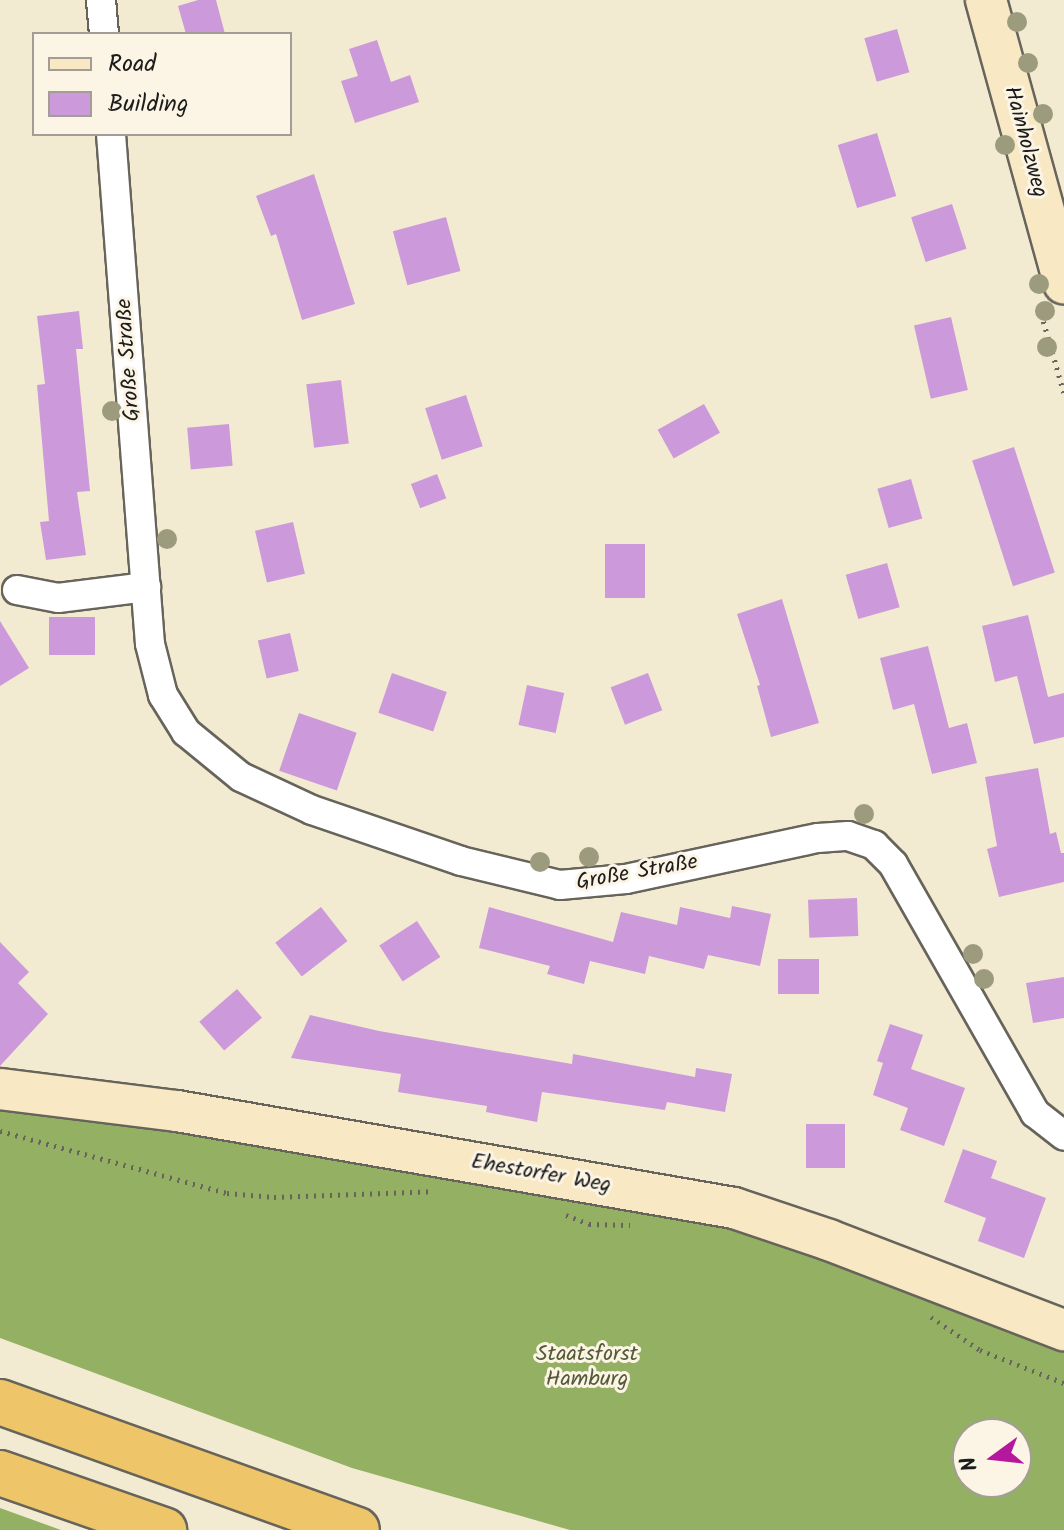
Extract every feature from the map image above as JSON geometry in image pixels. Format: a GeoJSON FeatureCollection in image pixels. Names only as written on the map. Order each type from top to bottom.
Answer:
{"type":"FeatureCollection","features":[{"type":"Feature","properties":{"kind":"highway"},"geometry":{"type":"LineString","coordinates":[[0,1402],[357,1530]]}},
{"type":"Feature","properties":{"kind":"highway"},"geometry":{"type":"LineString","coordinates":[[0,1473],[164,1530]]}},
{"type":"Feature","properties":{"kind":"main road","name":"Hainholzweg"},"geometry":{"type":"LineString","coordinates":[[986,0],[1064,283]]}},
{"type":"Feature","properties":{"kind":"main road","name":"Ehestorfer Weg"},"geometry":{"type":"LineString","coordinates":[[0,1089],[177,1111],[734,1208],[829,1240],[1064,1330]]}},
{"type":"Feature","properties":{"kind":"street"},"geometry":{"type":"LineString","coordinates":[[101,0],[104,32]]}},
{"type":"Feature","properties":{"kind":"street","name":"Große Straße"},"geometry":{"type":"LineString","coordinates":[[111,136],[146,587],[157,679],[172,713],[186,732],[241,777],[312,810],[461,861],[560,885],[613,881],[818,838],[848,836],[874,845],[893,864],[1035,1113],[1064,1136]]}},
{"type":"Feature","properties":{"kind":"street"},"geometry":{"type":"LineString","coordinates":[[17,590],[58,598],[146,587]]}},
{"type":"Feature","properties":{"kind":"path"},"geometry":{"type":"LineString","coordinates":[[0,1131],[227,1193],[274,1197],[412,1194],[441,1190]]}},
{"type":"Feature","properties":{"kind":"path"},"geometry":{"type":"LineString","coordinates":[[560,1212],[589,1224],[613,1227],[642,1222]]}},
{"type":"Feature","properties":{"kind":"path"},"geometry":{"type":"LineString","coordinates":[[927,1314],[980,1350],[1064,1383]]}},
{"type":"Feature","properties":{"kind":"green space","name":"Staatsforst Hamburg"},"geometry":{"type":"Polygon","coordinates":[[[0,1105],[364,1162],[758,1232],[1064,1349],[1064,1530],[570,1530],[352,1468],[0,1338],[0,1105]]]}},
{"type":"Feature","properties":{"kind":"green space"},"geometry":{"type":"Polygon","coordinates":[[[0,1508],[61,1530],[0,1530],[0,1508]]]}},
{"type":"Feature","properties":{"kind":"building"},"geometry":{"type":"Polygon","coordinates":[[[198,0],[216,0],[224,32],[185,32],[178,6],[198,0]]]}},
{"type":"Feature","properties":{"kind":"building"},"geometry":{"type":"Polygon","coordinates":[[[897,29],[909,72],[877,82],[864,38],[897,29]]]}},
{"type":"Feature","properties":{"kind":"building"},"geometry":{"type":"Polygon","coordinates":[[[377,40],[391,82],[410,75],[419,102],[355,123],[341,81],[358,76],[349,49],[377,40]]]}},
{"type":"Feature","properties":{"kind":"building"},"geometry":{"type":"Polygon","coordinates":[[[877,133],[896,196],[857,208],[838,145],[877,133]]]}},
{"type":"Feature","properties":{"kind":"building"},"geometry":{"type":"Polygon","coordinates":[[[314,174],[355,304],[302,320],[276,234],[271,236],[256,196],[314,174]]]}},
{"type":"Feature","properties":{"kind":"building"},"geometry":{"type":"Polygon","coordinates":[[[952,204],[967,249],[926,262],[911,217],[952,204]]]}},
{"type":"Feature","properties":{"kind":"building"},"geometry":{"type":"Polygon","coordinates":[[[446,217],[460,271],[407,285],[393,231],[446,217]]]}},
{"type":"Feature","properties":{"kind":"building"},"geometry":{"type":"Polygon","coordinates":[[[79,311],[83,349],[76,349],[90,491],[77,492],[86,555],[46,560],[40,522],[49,521],[37,385],[45,384],[37,316],[79,311]]]}},
{"type":"Feature","properties":{"kind":"building"},"geometry":{"type":"Polygon","coordinates":[[[951,317],[968,390],[931,399],[914,326],[951,317]]]}},
{"type":"Feature","properties":{"kind":"building"},"geometry":{"type":"Polygon","coordinates":[[[341,380],[349,444],[314,448],[306,384],[341,380]]]}},
{"type":"Feature","properties":{"kind":"building"},"geometry":{"type":"Polygon","coordinates":[[[466,395],[483,446],[442,460],[425,408],[466,395]]]}},
{"type":"Feature","properties":{"kind":"building"},"geometry":{"type":"Polygon","coordinates":[[[704,404],[720,433],[674,459],[658,430],[704,404]]]}},
{"type":"Feature","properties":{"kind":"building"},"geometry":{"type":"Polygon","coordinates":[[[229,424],[233,466],[191,470],[187,428],[229,424]]]}},
{"type":"Feature","properties":{"kind":"building"},"geometry":{"type":"Polygon","coordinates":[[[1014,447],[1055,573],[1013,586],[972,461],[1014,447]]]}},
{"type":"Feature","properties":{"kind":"building"},"geometry":{"type":"Polygon","coordinates":[[[437,474],[446,498],[420,508],[411,484],[437,474]]]}},
{"type":"Feature","properties":{"kind":"building"},"geometry":{"type":"Polygon","coordinates":[[[911,479],[922,518],[889,528],[877,489],[911,479]]]}},
{"type":"Feature","properties":{"kind":"building"},"geometry":{"type":"Polygon","coordinates":[[[293,522],[305,574],[267,582],[255,531],[293,522]]]}},
{"type":"Feature","properties":{"kind":"building"},"geometry":{"type":"Polygon","coordinates":[[[605,544],[645,544],[645,598],[605,598],[605,544]]]}},
{"type":"Feature","properties":{"kind":"building"},"geometry":{"type":"Polygon","coordinates":[[[887,563],[900,607],[858,619],[846,575],[887,563]]]}},
{"type":"Feature","properties":{"kind":"building"},"geometry":{"type":"Polygon","coordinates":[[[782,599],[819,723],[771,737],[757,686],[760,685],[737,614],[782,599]]]}},
{"type":"Feature","properties":{"kind":"building"},"geometry":{"type":"Polygon","coordinates":[[[1028,615],[1048,697],[1064,693],[1064,737],[1034,744],[1017,676],[995,682],[982,626],[1028,615]]]}},
{"type":"Feature","properties":{"kind":"building"},"geometry":{"type":"Polygon","coordinates":[[[49,617],[95,617],[95,655],[49,655],[49,617]]]}},
{"type":"Feature","properties":{"kind":"building"},"geometry":{"type":"Polygon","coordinates":[[[0,621],[29,668],[0,686],[0,621]]]}},
{"type":"Feature","properties":{"kind":"building"},"geometry":{"type":"Polygon","coordinates":[[[290,633],[299,671],[267,678],[258,640],[290,633]]]}},
{"type":"Feature","properties":{"kind":"building"},"geometry":{"type":"Polygon","coordinates":[[[928,646],[949,728],[967,723],[977,763],[932,774],[914,704],[893,710],[880,658],[928,646]]]}},
{"type":"Feature","properties":{"kind":"building"},"geometry":{"type":"Polygon","coordinates":[[[392,673],[447,692],[433,732],[378,713],[392,673]]]}},
{"type":"Feature","properties":{"kind":"building"},"geometry":{"type":"Polygon","coordinates":[[[648,673],[662,710],[625,725],[611,687],[648,673]]]}},
{"type":"Feature","properties":{"kind":"building"},"geometry":{"type":"Polygon","coordinates":[[[527,685],[564,693],[556,733],[518,725],[527,685]]]}},
{"type":"Feature","properties":{"kind":"building"},"geometry":{"type":"Polygon","coordinates":[[[299,713],[357,733],[337,791],[279,771],[299,713]]]}},
{"type":"Feature","properties":{"kind":"building"},"geometry":{"type":"Polygon","coordinates":[[[1038,768],[1050,834],[1056,832],[1061,853],[1064,853],[1064,882],[999,897],[987,849],[997,846],[985,777],[1038,768]]]}},
{"type":"Feature","properties":{"kind":"building"},"geometry":{"type":"Polygon","coordinates":[[[857,898],[858,936],[809,938],[808,900],[857,898]]]}},
{"type":"Feature","properties":{"kind":"building"},"geometry":{"type":"Polygon","coordinates":[[[732,906],[771,914],[760,966],[708,955],[704,969],[649,956],[645,974],[590,961],[584,984],[547,974],[550,966],[479,948],[489,907],[613,942],[621,912],[677,925],[680,907],[730,918],[732,906]]]}},
{"type":"Feature","properties":{"kind":"building"},"geometry":{"type":"Polygon","coordinates":[[[321,907],[347,941],[302,977],[275,943],[321,907]]]}},
{"type":"Feature","properties":{"kind":"building"},"geometry":{"type":"Polygon","coordinates":[[[417,921],[440,957],[403,982],[379,946],[417,921]]]}},
{"type":"Feature","properties":{"kind":"building"},"geometry":{"type":"Polygon","coordinates":[[[0,942],[29,972],[18,983],[48,1014],[0,1066],[0,942]]]}},
{"type":"Feature","properties":{"kind":"building"},"geometry":{"type":"Polygon","coordinates":[[[778,959],[819,959],[819,994],[778,994],[778,959]]]}},
{"type":"Feature","properties":{"kind":"building"},"geometry":{"type":"Polygon","coordinates":[[[1064,977],[1064,1018],[1033,1023],[1026,983],[1064,977]]]}},
{"type":"Feature","properties":{"kind":"building"},"geometry":{"type":"Polygon","coordinates":[[[237,989],[262,1018],[224,1050],[199,1022],[237,989]]]}},
{"type":"Feature","properties":{"kind":"building"},"geometry":{"type":"Polygon","coordinates":[[[310,1015],[379,1031],[572,1064],[573,1054],[695,1077],[696,1068],[732,1074],[725,1112],[667,1102],[665,1110],[542,1092],[537,1122],[486,1112],[487,1106],[398,1092],[401,1074],[291,1058],[310,1015]]]}},
{"type":"Feature","properties":{"kind":"building"},"geometry":{"type":"Polygon","coordinates":[[[890,1024],[923,1035],[911,1069],[965,1088],[944,1146],[900,1130],[908,1108],[873,1095],[883,1063],[877,1061],[890,1024]]]}},
{"type":"Feature","properties":{"kind":"building"},"geometry":{"type":"Polygon","coordinates":[[[806,1124],[845,1124],[845,1168],[806,1168],[806,1124]]]}},
{"type":"Feature","properties":{"kind":"building"},"geometry":{"type":"Polygon","coordinates":[[[963,1149],[997,1161],[991,1178],[1046,1198],[1024,1258],[978,1241],[986,1218],[944,1202],[963,1149]]]}}]}
